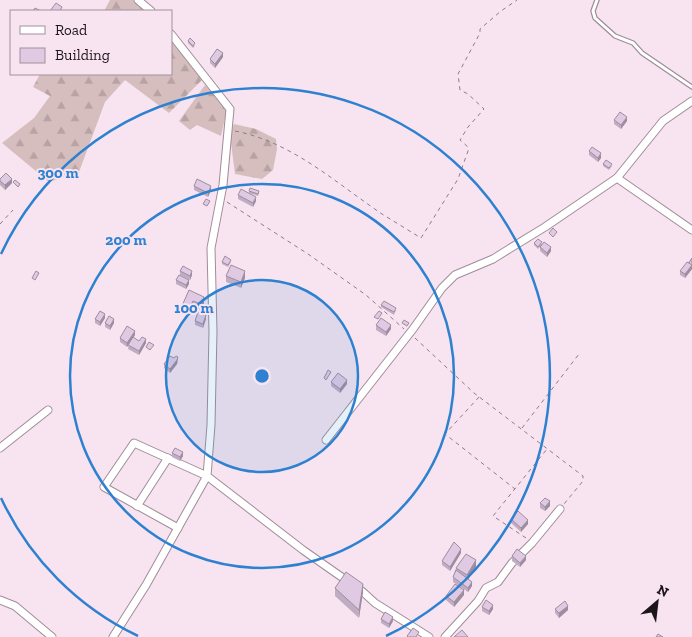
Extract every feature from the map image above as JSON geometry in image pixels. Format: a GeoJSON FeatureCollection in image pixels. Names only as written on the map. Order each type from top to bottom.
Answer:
{"type":"FeatureCollection","features":[{"type":"Feature","properties":{"kind":"street"},"geometry":{"type":"LineString","coordinates":[[138,0],[150,10]]}},
{"type":"Feature","properties":{"kind":"street"},"geometry":{"type":"LineString","coordinates":[[113,637],[146,585],[207,476],[211,426],[213,331],[211,248],[220,198],[230,109],[172,35]]}},
{"type":"Feature","properties":{"kind":"street"},"geometry":{"type":"LineString","coordinates":[[326,440],[410,334],[442,288],[455,275],[493,259],[546,227],[617,178],[663,122],[692,102]]}},
{"type":"Feature","properties":{"kind":"street"},"geometry":{"type":"LineString","coordinates":[[617,178],[692,230]]}},
{"type":"Feature","properties":{"kind":"street"},"geometry":{"type":"LineString","coordinates":[[0,448],[48,410]]}},
{"type":"Feature","properties":{"kind":"street"},"geometry":{"type":"LineString","coordinates":[[178,528],[104,487],[134,443],[207,476],[303,550],[375,602],[429,637]]}},
{"type":"Feature","properties":{"kind":"street"},"geometry":{"type":"LineString","coordinates":[[137,506],[168,458]]}},
{"type":"Feature","properties":{"kind":"street"},"geometry":{"type":"LineString","coordinates":[[445,637],[478,601],[486,588],[498,582],[512,563],[532,543],[560,509]]}},
{"type":"Feature","properties":{"kind":"street"},"geometry":{"type":"LineString","coordinates":[[0,600],[15,606],[52,637]]}},
{"type":"Feature","properties":{"kind":"lane"},"geometry":{"type":"LineString","coordinates":[[597,0],[593,11],[594,18],[615,36],[633,44],[642,53],[692,87]]}},
{"type":"Feature","properties":{"kind":"path"},"geometry":{"type":"LineString","coordinates":[[229,130],[279,146],[317,167],[383,214],[422,238],[458,179],[468,151],[468,147],[460,140],[484,108],[468,94],[460,90],[458,74],[480,30],[501,11],[517,0]]}},
{"type":"Feature","properties":{"kind":"path"},"geometry":{"type":"LineString","coordinates":[[220,198],[301,250],[366,295],[479,397],[584,476],[583,481],[560,509]]}},
{"type":"Feature","properties":{"kind":"path"},"geometry":{"type":"LineString","coordinates":[[0,224],[13,210]]}},
{"type":"Feature","properties":{"kind":"path"},"geometry":{"type":"LineString","coordinates":[[521,429],[579,354]]}},
{"type":"Feature","properties":{"kind":"path"},"geometry":{"type":"LineString","coordinates":[[479,397],[445,434],[515,488]]}},
{"type":"Feature","properties":{"kind":"path"},"geometry":{"type":"LineString","coordinates":[[532,543],[493,516],[548,449]]}},
{"type":"Feature","properties":{"kind":"green space"},"geometry":{"type":"Polygon","coordinates":[[[110,0],[134,0],[146,10],[105,10],[110,0]]]}},
{"type":"Feature","properties":{"kind":"green space"},"geometry":{"type":"Polygon","coordinates":[[[172,40],[202,80],[169,113],[125,80],[105,102],[79,172],[49,182],[2,143],[34,118],[50,96],[33,87],[39,75],[172,75],[172,40]]]}},
{"type":"Feature","properties":{"kind":"green space"},"geometry":{"type":"Polygon","coordinates":[[[205,85],[227,109],[221,136],[197,125],[190,130],[179,121],[205,85]]]}},
{"type":"Feature","properties":{"kind":"green space"},"geometry":{"type":"Polygon","coordinates":[[[234,124],[256,129],[276,139],[277,149],[273,170],[262,179],[235,174],[230,135],[234,124]]]}},
{"type":"Feature","properties":{"kind":"building"},"geometry":{"type":"Polygon","coordinates":[[[56,3],[62,7],[60,10],[51,10],[56,3]]]}},
{"type":"Feature","properties":{"kind":"building"},"geometry":{"type":"Polygon","coordinates":[[[190,38],[195,43],[193,46],[188,41],[190,38]]]}},
{"type":"Feature","properties":{"kind":"building"},"geometry":{"type":"Polygon","coordinates":[[[217,49],[223,53],[215,64],[210,59],[217,49]]]}},
{"type":"Feature","properties":{"kind":"building"},"geometry":{"type":"Polygon","coordinates":[[[620,112],[627,117],[621,125],[614,120],[620,112]]]}},
{"type":"Feature","properties":{"kind":"building"},"geometry":{"type":"Polygon","coordinates":[[[592,147],[601,153],[598,158],[589,151],[592,147]]]}},
{"type":"Feature","properties":{"kind":"building"},"geometry":{"type":"Polygon","coordinates":[[[606,160],[612,164],[609,168],[603,164],[606,160]]]}},
{"type":"Feature","properties":{"kind":"building"},"geometry":{"type":"Polygon","coordinates":[[[6,173],[12,179],[5,185],[0,179],[6,173]]]}},
{"type":"Feature","properties":{"kind":"building"},"geometry":{"type":"Polygon","coordinates":[[[197,179],[211,186],[208,193],[194,186],[197,179]]]}},
{"type":"Feature","properties":{"kind":"building"},"geometry":{"type":"Polygon","coordinates":[[[15,180],[20,184],[18,187],[13,182],[15,180]]]}},
{"type":"Feature","properties":{"kind":"building"},"geometry":{"type":"Polygon","coordinates":[[[250,188],[259,191],[258,194],[249,191],[250,188]]]}},
{"type":"Feature","properties":{"kind":"building"},"geometry":{"type":"Polygon","coordinates":[[[241,189],[256,197],[253,203],[238,195],[241,189]]]}},
{"type":"Feature","properties":{"kind":"building"},"geometry":{"type":"Polygon","coordinates":[[[206,199],[210,201],[207,206],[203,204],[206,199]]]}},
{"type":"Feature","properties":{"kind":"building"},"geometry":{"type":"Polygon","coordinates":[[[553,228],[557,232],[553,237],[549,233],[553,228]]]}},
{"type":"Feature","properties":{"kind":"building"},"geometry":{"type":"Polygon","coordinates":[[[538,239],[542,242],[538,247],[534,243],[538,239]]]}},
{"type":"Feature","properties":{"kind":"building"},"geometry":{"type":"Polygon","coordinates":[[[544,242],[551,247],[547,253],[540,247],[544,242]]]}},
{"type":"Feature","properties":{"kind":"building"},"geometry":{"type":"Polygon","coordinates":[[[225,256],[231,260],[228,265],[222,262],[225,256]]]}},
{"type":"Feature","properties":{"kind":"building"},"geometry":{"type":"Polygon","coordinates":[[[687,262],[692,265],[685,274],[680,271],[687,262]]]}},
{"type":"Feature","properties":{"kind":"building"},"geometry":{"type":"Polygon","coordinates":[[[231,265],[245,271],[241,282],[226,276],[231,265]]]}},
{"type":"Feature","properties":{"kind":"building"},"geometry":{"type":"Polygon","coordinates":[[[183,266],[192,271],[190,276],[180,271],[183,266]]]}},
{"type":"Feature","properties":{"kind":"building"},"geometry":{"type":"Polygon","coordinates":[[[36,271],[39,273],[35,280],[32,278],[36,271]]]}},
{"type":"Feature","properties":{"kind":"building"},"geometry":{"type":"Polygon","coordinates":[[[179,275],[189,280],[186,285],[176,280],[179,275]]]}},
{"type":"Feature","properties":{"kind":"building"},"geometry":{"type":"Polygon","coordinates":[[[189,290],[204,297],[201,304],[193,301],[189,309],[182,306],[189,290]]]}},
{"type":"Feature","properties":{"kind":"building"},"geometry":{"type":"Polygon","coordinates":[[[384,301],[396,308],[394,312],[381,305],[384,301]]]}},
{"type":"Feature","properties":{"kind":"building"},"geometry":{"type":"Polygon","coordinates":[[[100,311],[105,314],[100,322],[95,319],[100,311]]]}},
{"type":"Feature","properties":{"kind":"building"},"geometry":{"type":"Polygon","coordinates":[[[379,311],[382,313],[378,319],[374,317],[379,311]]]}},
{"type":"Feature","properties":{"kind":"building"},"geometry":{"type":"Polygon","coordinates":[[[198,312],[206,315],[203,324],[195,321],[198,312]]]}},
{"type":"Feature","properties":{"kind":"building"},"geometry":{"type":"Polygon","coordinates":[[[109,316],[114,319],[110,326],[105,323],[109,316]]]}},
{"type":"Feature","properties":{"kind":"building"},"geometry":{"type":"Polygon","coordinates":[[[381,318],[391,325],[386,332],[376,325],[381,318]]]}},
{"type":"Feature","properties":{"kind":"building"},"geometry":{"type":"Polygon","coordinates":[[[404,320],[409,323],[407,326],[402,323],[404,320]]]}},
{"type":"Feature","properties":{"kind":"building"},"geometry":{"type":"Polygon","coordinates":[[[127,326],[135,331],[127,343],[120,338],[127,326]]]}},
{"type":"Feature","properties":{"kind":"building"},"geometry":{"type":"Polygon","coordinates":[[[133,337],[139,341],[142,337],[146,339],[139,351],[128,345],[133,337]]]}},
{"type":"Feature","properties":{"kind":"building"},"geometry":{"type":"Polygon","coordinates":[[[149,342],[154,345],[150,350],[146,347],[149,342]]]}},
{"type":"Feature","properties":{"kind":"building"},"geometry":{"type":"Polygon","coordinates":[[[170,356],[178,357],[170,369],[164,364],[170,356]]]}},
{"type":"Feature","properties":{"kind":"building"},"geometry":{"type":"Polygon","coordinates":[[[328,370],[331,372],[326,380],[324,378],[328,370]]]}},
{"type":"Feature","properties":{"kind":"building"},"geometry":{"type":"Polygon","coordinates":[[[338,373],[347,380],[340,389],[331,382],[338,373]]]}},
{"type":"Feature","properties":{"kind":"building"},"geometry":{"type":"Polygon","coordinates":[[[175,448],[183,452],[180,457],[172,453],[175,448]]]}},
{"type":"Feature","properties":{"kind":"building"},"geometry":{"type":"Polygon","coordinates":[[[545,498],[550,501],[545,507],[540,503],[545,498]]]}},
{"type":"Feature","properties":{"kind":"building"},"geometry":{"type":"Polygon","coordinates":[[[518,511],[528,520],[521,528],[511,519],[518,511]]]}},
{"type":"Feature","properties":{"kind":"building"},"geometry":{"type":"Polygon","coordinates":[[[454,542],[461,549],[450,567],[442,561],[454,542]]]}},
{"type":"Feature","properties":{"kind":"building"},"geometry":{"type":"Polygon","coordinates":[[[517,549],[526,556],[520,563],[512,556],[517,549]]]}},
{"type":"Feature","properties":{"kind":"building"},"geometry":{"type":"Polygon","coordinates":[[[466,554],[476,560],[467,575],[456,568],[466,554]]]}},
{"type":"Feature","properties":{"kind":"building"},"geometry":{"type":"Polygon","coordinates":[[[456,570],[472,582],[468,588],[453,577],[456,570]]]}},
{"type":"Feature","properties":{"kind":"building"},"geometry":{"type":"Polygon","coordinates":[[[346,572],[363,584],[359,610],[335,588],[346,572]]]}},
{"type":"Feature","properties":{"kind":"building"},"geometry":{"type":"Polygon","coordinates":[[[455,584],[464,590],[454,602],[446,596],[455,584]]]}},
{"type":"Feature","properties":{"kind":"building"},"geometry":{"type":"Polygon","coordinates":[[[486,600],[493,605],[489,611],[482,607],[486,600]]]}},
{"type":"Feature","properties":{"kind":"building"},"geometry":{"type":"Polygon","coordinates":[[[565,601],[568,606],[559,613],[555,609],[565,601]]]}},
{"type":"Feature","properties":{"kind":"building"},"geometry":{"type":"Polygon","coordinates":[[[385,612],[393,617],[389,624],[381,619],[385,612]]]}},
{"type":"Feature","properties":{"kind":"building"},"geometry":{"type":"Polygon","coordinates":[[[413,628],[419,632],[416,637],[408,637],[407,636],[413,628]]]}},
{"type":"Feature","properties":{"kind":"building"},"geometry":{"type":"Polygon","coordinates":[[[462,630],[468,637],[454,637],[462,630]]]}}]}
